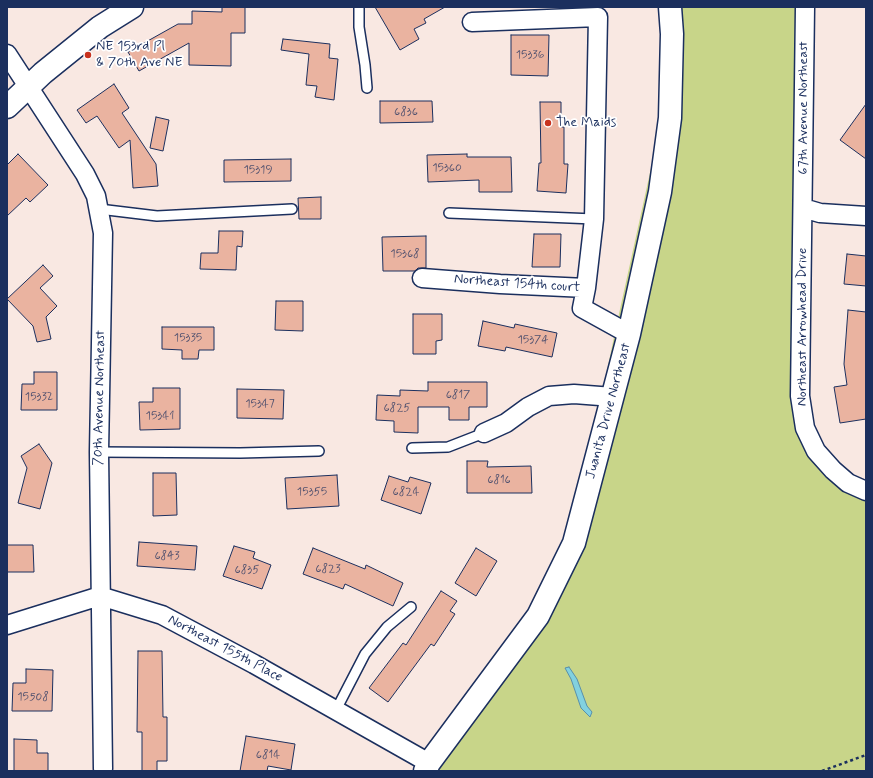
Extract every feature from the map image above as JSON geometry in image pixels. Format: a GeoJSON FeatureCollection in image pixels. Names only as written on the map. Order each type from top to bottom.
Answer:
{"type":"FeatureCollection","features":[{"type":"Feature","properties":{"kind":"main road"},"geometry":{"type":"LineString","coordinates":[[7,107],[43,72],[100,27],[132,7]]}},
{"type":"Feature","properties":{"kind":"main road","name":"Juanita Drive Northeast"},"geometry":{"type":"LineString","coordinates":[[427,767],[538,616],[574,543],[629,334],[660,192],[670,118],[672,34],[670,7]]}},
{"type":"Feature","properties":{"kind":"street","name":"67th Avenue Northeast"},"geometry":{"type":"LineString","coordinates":[[803,208],[805,7]]}},
{"type":"Feature","properties":{"kind":"street"},"geometry":{"type":"LineString","coordinates":[[472,22],[598,12],[594,219],[586,288]]}},
{"type":"Feature","properties":{"kind":"street","name":"70th Avenue Northeast"},"geometry":{"type":"LineString","coordinates":[[7,54],[85,174],[96,196],[99,209],[102,233],[103,266],[99,452],[103,769]]}},
{"type":"Feature","properties":{"kind":"street"},"geometry":{"type":"LineString","coordinates":[[803,208],[820,213],[866,216]]}},
{"type":"Feature","properties":{"kind":"street","name":"Northeast Arrowhead Drive"},"geometry":{"type":"LineString","coordinates":[[803,208],[800,396],[805,428],[816,451],[833,470],[848,483],[866,491]]}},
{"type":"Feature","properties":{"kind":"street","name":"Northeast 154th court"},"geometry":{"type":"LineString","coordinates":[[422,278],[500,284],[586,288],[582,308],[629,334]]}},
{"type":"Feature","properties":{"kind":"street"},"geometry":{"type":"LineString","coordinates":[[484,432],[506,423],[528,407],[549,396],[574,394],[613,397]]}},
{"type":"Feature","properties":{"kind":"street"},"geometry":{"type":"LineString","coordinates":[[7,625],[100,596]]}},
{"type":"Feature","properties":{"kind":"street","name":"Northeast 155th Place"},"geometry":{"type":"LineString","coordinates":[[100,596],[162,615],[336,710],[427,767]]}},
{"type":"Feature","properties":{"kind":"lane"},"geometry":{"type":"LineString","coordinates":[[359,7],[359,27],[367,88]]}},
{"type":"Feature","properties":{"kind":"lane"},"geometry":{"type":"LineString","coordinates":[[99,209],[157,216],[292,209]]}},
{"type":"Feature","properties":{"kind":"lane"},"geometry":{"type":"LineString","coordinates":[[449,213],[594,219]]}},
{"type":"Feature","properties":{"kind":"lane"},"geometry":{"type":"LineString","coordinates":[[412,448],[448,447],[484,432]]}},
{"type":"Feature","properties":{"kind":"lane"},"geometry":{"type":"LineString","coordinates":[[99,452],[240,453],[320,451]]}},
{"type":"Feature","properties":{"kind":"lane"},"geometry":{"type":"LineString","coordinates":[[336,710],[365,654],[387,627],[411,607]]}},
{"type":"Feature","properties":{"kind":"path"},"geometry":{"type":"LineString","coordinates":[[822,771],[866,755]]}},
{"type":"Feature","properties":{"kind":"green space"},"geometry":{"type":"Polygon","coordinates":[[[661,7],[805,7],[800,396],[816,451],[866,491],[866,771],[424,771],[538,616],[567,542],[602,395],[662,118],[661,7]]]}},
{"type":"Feature","properties":{"kind":"water"},"geometry":{"type":"Polygon","coordinates":[[[569,667],[577,679],[587,706],[592,712],[590,717],[581,708],[571,679],[565,668],[569,667]]]}},
{"type":"Feature","properties":{"kind":"building"},"geometry":{"type":"Polygon","coordinates":[[[222,7],[245,7],[245,33],[231,33],[231,66],[189,65],[189,43],[139,71],[128,52],[178,24],[192,24],[192,11],[222,12],[222,7]]]}},
{"type":"Feature","properties":{"kind":"building"},"geometry":{"type":"Polygon","coordinates":[[[375,7],[445,7],[424,19],[426,23],[414,29],[419,39],[400,50],[375,7]]]}},
{"type":"Feature","properties":{"kind":"building"},"geometry":{"type":"Polygon","coordinates":[[[511,35],[549,35],[548,76],[511,75],[511,35]]]}},
{"type":"Feature","properties":{"kind":"building"},"geometry":{"type":"Polygon","coordinates":[[[283,39],[330,44],[329,58],[338,59],[334,100],[315,97],[317,86],[306,85],[309,54],[281,50],[283,39]]]}},
{"type":"Feature","properties":{"kind":"building"},"geometry":{"type":"Polygon","coordinates":[[[114,84],[129,108],[122,113],[156,164],[158,186],[133,188],[130,140],[119,148],[97,116],[86,123],[77,110],[114,84]]]}},
{"type":"Feature","properties":{"kind":"building"},"geometry":{"type":"Polygon","coordinates":[[[380,101],[432,101],[433,122],[380,123],[380,101]]]}},
{"type":"Feature","properties":{"kind":"building"},"geometry":{"type":"Polygon","coordinates":[[[540,102],[561,102],[561,127],[564,127],[564,164],[568,164],[566,193],[537,191],[539,163],[541,163],[540,102]]]}},
{"type":"Feature","properties":{"kind":"building"},"geometry":{"type":"Polygon","coordinates":[[[866,104],[866,159],[840,140],[866,104]]]}},
{"type":"Feature","properties":{"kind":"building"},"geometry":{"type":"Polygon","coordinates":[[[156,117],[169,120],[163,151],[150,148],[156,117]]]}},
{"type":"Feature","properties":{"kind":"building"},"geometry":{"type":"Polygon","coordinates":[[[18,154],[48,185],[30,202],[26,198],[7,216],[7,165],[18,154]]]}},
{"type":"Feature","properties":{"kind":"building"},"geometry":{"type":"Polygon","coordinates":[[[467,154],[467,157],[511,157],[512,192],[479,192],[479,180],[428,182],[427,155],[467,154]]]}},
{"type":"Feature","properties":{"kind":"building"},"geometry":{"type":"Polygon","coordinates":[[[291,159],[291,181],[224,182],[224,160],[291,159]]]}},
{"type":"Feature","properties":{"kind":"building"},"geometry":{"type":"Polygon","coordinates":[[[321,197],[321,219],[299,219],[298,198],[321,197]]]}},
{"type":"Feature","properties":{"kind":"building"},"geometry":{"type":"Polygon","coordinates":[[[219,231],[243,231],[242,247],[237,246],[236,270],[200,269],[201,253],[218,253],[219,231]]]}},
{"type":"Feature","properties":{"kind":"building"},"geometry":{"type":"Polygon","coordinates":[[[534,234],[561,234],[560,267],[532,267],[534,234]]]}},
{"type":"Feature","properties":{"kind":"building"},"geometry":{"type":"Polygon","coordinates":[[[426,236],[426,268],[418,268],[415,271],[383,271],[382,237],[426,236]]]}},
{"type":"Feature","properties":{"kind":"building"},"geometry":{"type":"Polygon","coordinates":[[[847,254],[866,256],[866,286],[844,284],[847,254]]]}},
{"type":"Feature","properties":{"kind":"building"},"geometry":{"type":"Polygon","coordinates":[[[43,265],[53,276],[40,288],[57,306],[46,317],[51,339],[37,342],[33,326],[7,299],[43,265]]]}},
{"type":"Feature","properties":{"kind":"building"},"geometry":{"type":"Polygon","coordinates":[[[276,301],[303,301],[303,331],[275,330],[276,301]]]}},
{"type":"Feature","properties":{"kind":"building"},"geometry":{"type":"Polygon","coordinates":[[[848,310],[866,312],[866,419],[840,423],[834,387],[847,385],[844,364],[848,310]]]}},
{"type":"Feature","properties":{"kind":"building"},"geometry":{"type":"Polygon","coordinates":[[[413,314],[442,314],[442,340],[436,341],[436,354],[413,354],[413,314]]]}},
{"type":"Feature","properties":{"kind":"building"},"geometry":{"type":"Polygon","coordinates":[[[483,321],[514,328],[515,324],[557,333],[552,357],[506,347],[505,351],[478,346],[483,321]]]}},
{"type":"Feature","properties":{"kind":"building"},"geometry":{"type":"Polygon","coordinates":[[[162,327],[214,327],[214,350],[199,350],[198,359],[182,359],[182,350],[162,349],[162,327]]]}},
{"type":"Feature","properties":{"kind":"building"},"geometry":{"type":"Polygon","coordinates":[[[34,372],[57,372],[57,410],[21,410],[22,384],[34,384],[34,372]]]}},
{"type":"Feature","properties":{"kind":"building"},"geometry":{"type":"Polygon","coordinates":[[[428,382],[487,382],[487,407],[469,407],[469,420],[449,420],[449,407],[418,407],[418,433],[394,432],[394,421],[376,420],[377,395],[400,396],[400,390],[428,391],[428,382]]]}},
{"type":"Feature","properties":{"kind":"building"},"geometry":{"type":"Polygon","coordinates":[[[153,388],[180,388],[180,429],[140,430],[139,402],[153,402],[153,388]]]}},
{"type":"Feature","properties":{"kind":"building"},"geometry":{"type":"Polygon","coordinates":[[[237,389],[284,390],[283,419],[237,418],[237,389]]]}},
{"type":"Feature","properties":{"kind":"building"},"geometry":{"type":"Polygon","coordinates":[[[39,444],[52,463],[40,509],[18,503],[27,468],[21,456],[39,444]]]}},
{"type":"Feature","properties":{"kind":"building"},"geometry":{"type":"Polygon","coordinates":[[[467,461],[488,461],[487,467],[531,466],[532,493],[467,493],[467,461]]]}},
{"type":"Feature","properties":{"kind":"building"},"geometry":{"type":"Polygon","coordinates":[[[153,473],[176,473],[177,515],[153,516],[153,473]]]}},
{"type":"Feature","properties":{"kind":"building"},"geometry":{"type":"Polygon","coordinates":[[[337,475],[339,506],[287,509],[285,478],[337,475]]]}},
{"type":"Feature","properties":{"kind":"building"},"geometry":{"type":"Polygon","coordinates":[[[389,476],[408,482],[410,477],[431,483],[421,514],[381,500],[389,476]]]}},
{"type":"Feature","properties":{"kind":"building"},"geometry":{"type":"Polygon","coordinates":[[[139,542],[197,546],[195,570],[137,566],[139,542]]]}},
{"type":"Feature","properties":{"kind":"building"},"geometry":{"type":"Polygon","coordinates":[[[7,545],[33,545],[34,572],[7,572],[7,545]]]}},
{"type":"Feature","properties":{"kind":"building"},"geometry":{"type":"Polygon","coordinates":[[[234,546],[255,552],[253,558],[271,565],[262,589],[223,576],[234,546]]]}},
{"type":"Feature","properties":{"kind":"building"},"geometry":{"type":"Polygon","coordinates":[[[313,548],[365,569],[366,565],[403,583],[393,606],[345,584],[343,589],[303,574],[313,548]]]}},
{"type":"Feature","properties":{"kind":"building"},"geometry":{"type":"Polygon","coordinates":[[[476,548],[497,561],[476,596],[455,583],[476,548]]]}},
{"type":"Feature","properties":{"kind":"building"},"geometry":{"type":"Polygon","coordinates":[[[441,591],[457,601],[450,611],[455,614],[434,646],[431,644],[388,702],[369,688],[403,643],[406,645],[441,591]]]}},
{"type":"Feature","properties":{"kind":"building"},"geometry":{"type":"Polygon","coordinates":[[[138,651],[162,651],[163,717],[167,717],[167,761],[157,761],[157,771],[142,771],[142,732],[137,732],[138,651]]]}},
{"type":"Feature","properties":{"kind":"building"},"geometry":{"type":"Polygon","coordinates":[[[26,669],[53,670],[52,711],[12,711],[13,683],[26,683],[26,669]]]}},
{"type":"Feature","properties":{"kind":"building"},"geometry":{"type":"Polygon","coordinates":[[[246,736],[295,744],[291,770],[268,766],[267,771],[240,771],[246,736]]]}},
{"type":"Feature","properties":{"kind":"building"},"geometry":{"type":"Polygon","coordinates":[[[14,739],[37,740],[37,753],[48,753],[48,771],[14,771],[14,739]]]}},
{"type":"Feature","properties":{"kind":"place","name":"NE 153rd Pl & 70th Ave NE"},"geometry":{"type":"Point","coordinates":[88,55]}},
{"type":"Feature","properties":{"kind":"place","name":"The Maids"},"geometry":{"type":"Point","coordinates":[548,123]}}]}
